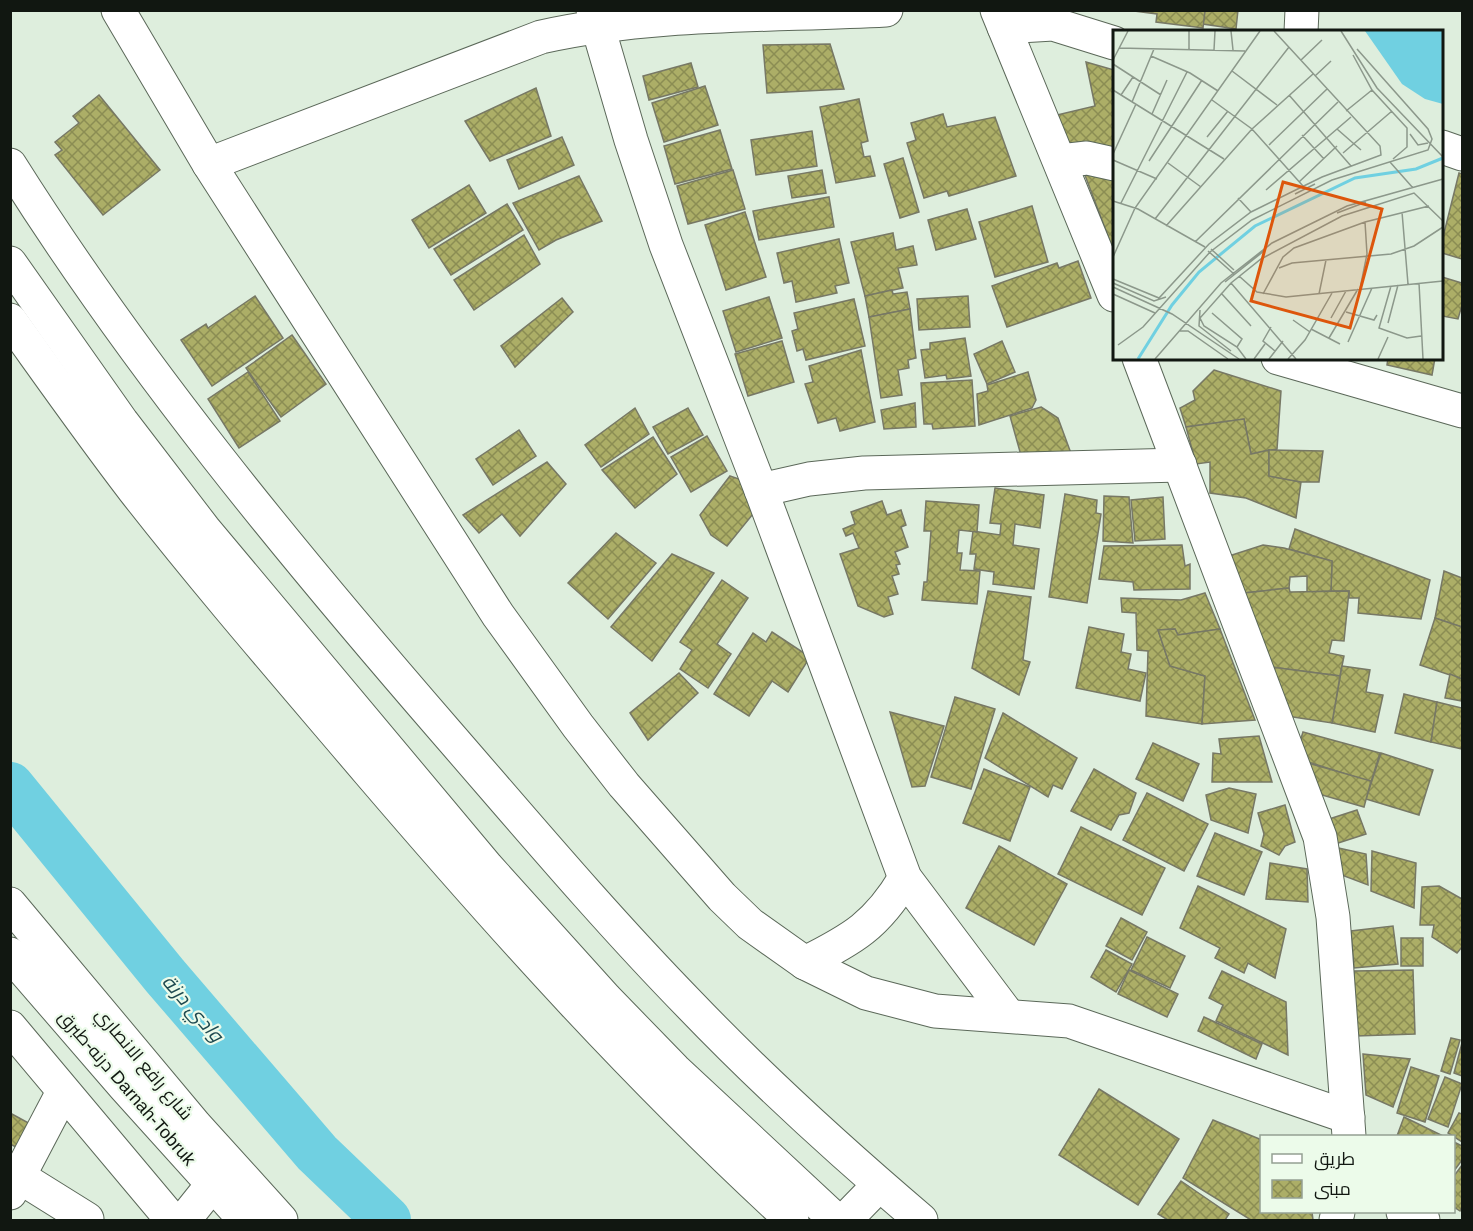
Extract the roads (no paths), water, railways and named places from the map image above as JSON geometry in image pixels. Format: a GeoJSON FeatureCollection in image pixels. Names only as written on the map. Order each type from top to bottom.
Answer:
{"type":"FeatureCollection","features":[{"type":"Feature","properties":{"kind":"street"},"geometry":{"type":"LineString","coordinates":[[118,10],[209,164],[498,615],[578,726],[645,809],[722,897],[759,931],[805,963],[856,988],[901,1004],[970,1016],[1008,1015],[1069,1021],[1348,1127],[1333,917],[1320,837],[1140,360]]}},
{"type":"Feature","properties":{"kind":"street"},"geometry":{"type":"LineString","coordinates":[[209,164],[595,18],[623,22],[886,10]]}},
{"type":"Feature","properties":{"kind":"street"},"geometry":{"type":"LineString","coordinates":[[1301,30],[1302,10]]}},
{"type":"Feature","properties":{"kind":"street"},"geometry":{"type":"LineString","coordinates":[[595,18],[666,245],[761,490],[905,878],[1008,1015]]}},
{"type":"Feature","properties":{"kind":"street"},"geometry":{"type":"LineString","coordinates":[[1113,43],[1053,24],[1001,19],[1113,292]]}},
{"type":"Feature","properties":{"kind":"street"},"geometry":{"type":"LineString","coordinates":[[1443,147],[1462,154]]}},
{"type":"Feature","properties":{"kind":"street"},"geometry":{"type":"LineString","coordinates":[[1060,161],[1087,158],[1113,164]]}},
{"type":"Feature","properties":{"kind":"street"},"geometry":{"type":"LineString","coordinates":[[10,165],[89,284],[171,397],[271,526],[383,659],[688,1004],[790,1103],[921,1221]]}},
{"type":"Feature","properties":{"kind":"street"},"geometry":{"type":"LineString","coordinates":[[10,263],[122,422],[204,529],[487,867],[584,975],[675,1070],[836,1221]]}},
{"type":"Feature","properties":{"kind":"street"},"geometry":{"type":"LineString","coordinates":[[10,320],[76,412],[193,564],[474,895],[643,1078],[792,1221]]}},
{"type":"Feature","properties":{"kind":"street"},"geometry":{"type":"LineString","coordinates":[[1292,360],[1347,368],[1462,411]]}},
{"type":"Feature","properties":{"kind":"street"},"geometry":{"type":"LineString","coordinates":[[761,490],[809,479],[864,473],[1180,465]]}},
{"type":"Feature","properties":{"kind":"street"},"geometry":{"type":"LineString","coordinates":[[805,963],[851,940],[871,923],[905,878]]}},
{"type":"Feature","properties":{"kind":"street","name":"شارع رافع الانصاري"},"geometry":{"type":"LineString","coordinates":[[10,904],[195,1125],[281,1221]]}},
{"type":"Feature","properties":{"kind":"street","name":"درنه-طبرق Darnah-Tobruk"},"geometry":{"type":"LineString","coordinates":[[10,954],[245,1221]]}},
{"type":"Feature","properties":{"kind":"street"},"geometry":{"type":"LineString","coordinates":[[10,1027],[172,1221]]}},
{"type":"Feature","properties":{"kind":"street"},"geometry":{"type":"LineString","coordinates":[[63,1092],[14,1184],[87,1219]]}},
{"type":"Feature","properties":{"kind":"street"},"geometry":{"type":"LineString","coordinates":[[184,1221],[212,1185]]}},
{"type":"Feature","properties":{"kind":"street"},"geometry":{"type":"LineString","coordinates":[[845,1221],[879,1185]]}},
{"type":"Feature","properties":{"kind":"street"},"geometry":{"type":"LineString","coordinates":[[1405,1213],[1423,1221]]}},
{"type":"Feature","properties":{"kind":"waterway","name":"وادي درنة"},"geometry":{"type":"LineString","coordinates":[[10,786],[165,976],[317,1153],[387,1220]]}}]}
